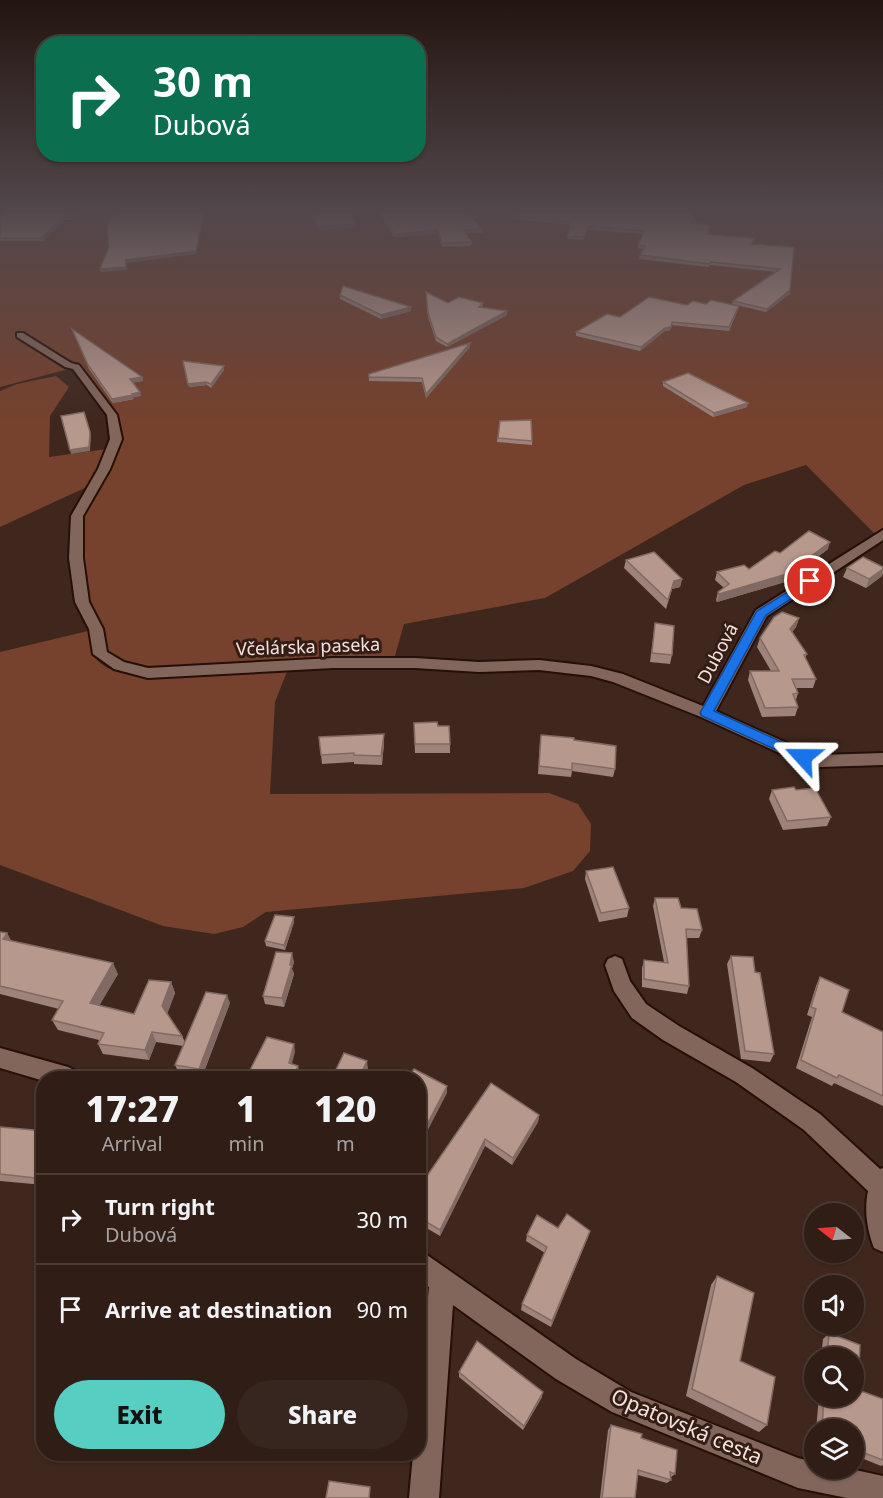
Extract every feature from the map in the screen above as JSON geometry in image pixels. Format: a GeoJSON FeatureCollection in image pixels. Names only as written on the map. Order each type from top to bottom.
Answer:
{"type":"FeatureCollection","features":[{"type":"Feature","properties":{"kind":"street","name":"Včelárska paseka"},"geometry":{"type":"LineString","coordinates":[[20,335],[68,365],[76,366],[112,415],[116,439],[104,469],[77,516],[75,558],[82,602],[96,629],[100,654],[119,666],[148,673],[333,663],[415,663],[479,667],[539,665],[591,671],[618,678],[707,713],[803,757],[820,761],[883,759]]}},
{"type":"Feature","properties":{"kind":"street","name":"Dubová"},"geometry":{"type":"LineString","coordinates":[[707,713],[761,613],[883,534]]}},
{"type":"Feature","properties":{"kind":"street"},"geometry":{"type":"LineString","coordinates":[[615,965],[621,985],[639,1011],[671,1033],[744,1075],[812,1122],[882,1183],[877,1205],[883,1239]]}},
{"type":"Feature","properties":{"kind":"street"},"geometry":{"type":"LineString","coordinates":[[0,1058],[44,1071]]}},
{"type":"Feature","properties":{"kind":"street","name":"Opatovská cesta"},"geometry":{"type":"LineString","coordinates":[[426,1270],[566,1369],[622,1402],[798,1473],[883,1491]]}},
{"type":"Feature","properties":{"kind":"street"},"geometry":{"type":"LineString","coordinates":[[424,1498],[442,1281]]}},
{"type":"Feature","properties":{"kind":"shaded area"},"geometry":{"type":"Polygon","coordinates":[[[0,283],[883,283],[883,534],[878,537],[806,465],[744,485],[545,598],[404,624],[393,663],[148,673],[100,654],[82,602],[77,530],[116,439],[112,415],[76,367],[0,387],[0,283]]]}},
{"type":"Feature","properties":{"kind":"shaded area"},"geometry":{"type":"Polygon","coordinates":[[[56,376],[69,387],[50,416],[49,457],[107,449],[100,470],[89,486],[0,527],[0,391],[17,384],[56,376]]]}},
{"type":"Feature","properties":{"kind":"shaded area"},"geometry":{"type":"Polygon","coordinates":[[[88,631],[92,651],[98,661],[113,670],[134,675],[188,677],[288,669],[275,702],[270,794],[549,793],[578,804],[591,824],[590,851],[573,871],[524,888],[266,912],[243,927],[214,934],[163,926],[0,865],[0,652],[88,631]]]}},
{"type":"Feature","properties":{"kind":"building"},"geometry":{"type":"Polygon","coordinates":[[[760,283],[791,283],[790,290],[767,309],[733,301],[760,283]]]}},
{"type":"Feature","properties":{"kind":"building"},"geometry":{"type":"Polygon","coordinates":[[[343,286],[411,307],[381,315],[340,295],[343,286]]]}},
{"type":"Feature","properties":{"kind":"building"},"geometry":{"type":"Polygon","coordinates":[[[426,292],[448,303],[459,297],[483,303],[479,307],[507,311],[447,344],[436,337],[428,313],[426,292]]]}},
{"type":"Feature","properties":{"kind":"building"},"geometry":{"type":"Polygon","coordinates":[[[649,297],[687,305],[693,301],[706,304],[711,300],[739,306],[729,327],[672,322],[671,327],[665,328],[641,347],[576,332],[607,314],[620,317],[649,297]]]}},
{"type":"Feature","properties":{"kind":"building"},"geometry":{"type":"Polygon","coordinates":[[[72,329],[142,377],[130,379],[140,392],[112,399],[88,365],[72,329]]]}},
{"type":"Feature","properties":{"kind":"building"},"geometry":{"type":"Polygon","coordinates":[[[470,343],[426,394],[422,378],[369,377],[369,374],[470,343]]]}},
{"type":"Feature","properties":{"kind":"building"},"geometry":{"type":"Polygon","coordinates":[[[183,361],[224,366],[211,384],[206,382],[188,384],[183,361]]]}},
{"type":"Feature","properties":{"kind":"building"},"geometry":{"type":"Polygon","coordinates":[[[688,373],[748,403],[714,413],[663,382],[688,373]]]}},
{"type":"Feature","properties":{"kind":"building"},"geometry":{"type":"Polygon","coordinates":[[[84,412],[90,432],[89,447],[70,450],[61,416],[84,412]]]}},
{"type":"Feature","properties":{"kind":"building"},"geometry":{"type":"Polygon","coordinates":[[[531,420],[532,441],[498,438],[500,421],[531,420]]]}},
{"type":"Feature","properties":{"kind":"building"},"geometry":{"type":"Polygon","coordinates":[[[809,531],[830,542],[787,574],[719,594],[718,592],[729,584],[717,572],[744,565],[749,569],[775,551],[780,553],[809,531]]]}},
{"type":"Feature","properties":{"kind":"building"},"geometry":{"type":"Polygon","coordinates":[[[654,552],[682,579],[674,581],[668,600],[626,560],[654,552]]]}},
{"type":"Feature","properties":{"kind":"building"},"geometry":{"type":"Polygon","coordinates":[[[863,557],[883,569],[869,579],[847,568],[863,557]]]}},
{"type":"Feature","properties":{"kind":"building"},"geometry":{"type":"Polygon","coordinates":[[[782,612],[799,618],[790,629],[807,654],[804,655],[816,679],[792,679],[798,693],[793,694],[798,707],[765,708],[750,671],[779,671],[760,638],[774,617],[782,612]]]}},
{"type":"Feature","properties":{"kind":"building"},"geometry":{"type":"Polygon","coordinates":[[[655,623],[674,626],[672,655],[652,653],[655,623]]]}},
{"type":"Feature","properties":{"kind":"building"},"geometry":{"type":"Polygon","coordinates":[[[437,722],[438,726],[449,726],[450,744],[415,744],[414,723],[437,722]]]}},
{"type":"Feature","properties":{"kind":"building"},"geometry":{"type":"Polygon","coordinates":[[[384,734],[381,756],[354,755],[354,753],[321,755],[319,737],[384,734]]]}},
{"type":"Feature","properties":{"kind":"building"},"geometry":{"type":"Polygon","coordinates":[[[541,735],[574,738],[574,740],[616,746],[615,769],[572,763],[572,770],[539,766],[541,735]]]}},
{"type":"Feature","properties":{"kind":"building"},"geometry":{"type":"Polygon","coordinates":[[[794,787],[796,790],[815,788],[831,817],[787,821],[772,790],[794,787]]]}},
{"type":"Feature","properties":{"kind":"building"},"geometry":{"type":"Polygon","coordinates":[[[613,867],[629,908],[601,913],[586,871],[613,867]]]}},
{"type":"Feature","properties":{"kind":"building"},"geometry":{"type":"Polygon","coordinates":[[[655,898],[678,898],[681,908],[697,909],[702,930],[686,929],[689,986],[644,979],[644,960],[668,963],[655,898]]]}},
{"type":"Feature","properties":{"kind":"building"},"geometry":{"type":"Polygon","coordinates":[[[275,915],[294,917],[284,945],[265,941],[275,915]]]}},
{"type":"Feature","properties":{"kind":"building"},"geometry":{"type":"Polygon","coordinates":[[[0,932],[7,933],[3,939],[113,963],[90,1003],[134,1014],[149,980],[171,982],[162,1006],[182,1036],[152,1032],[145,1050],[98,1044],[104,1033],[52,1020],[63,1001],[0,986],[0,932]]]}},
{"type":"Feature","properties":{"kind":"building"},"geometry":{"type":"Polygon","coordinates":[[[276,952],[292,953],[290,965],[292,965],[282,998],[263,996],[276,952]]]}},
{"type":"Feature","properties":{"kind":"building"},"geometry":{"type":"Polygon","coordinates":[[[731,956],[753,957],[755,972],[760,973],[774,1054],[745,1051],[731,956]]]}},
{"type":"Feature","properties":{"kind":"building"},"geometry":{"type":"Polygon","coordinates":[[[820,977],[849,990],[842,1012],[883,1032],[883,1096],[839,1075],[837,1078],[801,1060],[816,1009],[811,1007],[820,977]]]}},
{"type":"Feature","properties":{"kind":"building"},"geometry":{"type":"Polygon","coordinates":[[[206,992],[227,995],[199,1069],[175,1065],[206,992]]]}},
{"type":"Feature","properties":{"kind":"building"},"geometry":{"type":"Polygon","coordinates":[[[267,1037],[294,1044],[289,1063],[298,1066],[296,1071],[250,1071],[267,1037]]]}},
{"type":"Feature","properties":{"kind":"building"},"geometry":{"type":"Polygon","coordinates":[[[344,1053],[367,1061],[362,1071],[335,1071],[344,1053]]]}},
{"type":"Feature","properties":{"kind":"building"},"geometry":{"type":"Polygon","coordinates":[[[426,1075],[447,1086],[426,1127],[426,1075]]]}},
{"type":"Feature","properties":{"kind":"building"},"geometry":{"type":"Polygon","coordinates":[[[491,1083],[539,1115],[513,1158],[485,1139],[440,1230],[426,1222],[426,1177],[491,1083]]]}},
{"type":"Feature","properties":{"kind":"building"},"geometry":{"type":"Polygon","coordinates":[[[0,1127],[36,1130],[36,1178],[0,1174],[0,1127]]]}},
{"type":"Feature","properties":{"kind":"building"},"geometry":{"type":"Polygon","coordinates":[[[567,1214],[590,1231],[552,1321],[522,1304],[547,1247],[527,1235],[537,1215],[558,1228],[567,1214]]]}},
{"type":"Feature","properties":{"kind":"building"},"geometry":{"type":"Polygon","coordinates":[[[717,1276],[754,1293],[740,1361],[775,1377],[767,1425],[692,1389],[717,1276]]]}},
{"type":"Feature","properties":{"kind":"building"},"geometry":{"type":"Polygon","coordinates":[[[829,1335],[860,1345],[860,1347],[828,1347],[829,1335]]]}},
{"type":"Feature","properties":{"kind":"building"},"geometry":{"type":"Polygon","coordinates":[[[477,1341],[543,1392],[524,1426],[459,1372],[477,1341]]]}},
{"type":"Feature","properties":{"kind":"building"},"geometry":{"type":"Polygon","coordinates":[[[864,1392],[883,1399],[883,1460],[864,1453],[864,1419],[823,1419],[823,1407],[864,1407],[864,1392]]]}},
{"type":"Feature","properties":{"kind":"building"},"geometry":{"type":"Polygon","coordinates":[[[611,1425],[642,1434],[641,1438],[677,1450],[675,1474],[670,1472],[671,1480],[638,1470],[635,1498],[602,1498],[611,1425]]]}},
{"type":"Feature","properties":{"kind":"building"},"geometry":{"type":"Polygon","coordinates":[[[329,1481],[370,1487],[369,1498],[326,1498],[329,1481]]]}},
{"type":"Feature","properties":{"kind":"route"},"geometry":{"type":"LineString","coordinates":[[803,757],[788,752],[753,732],[707,713],[761,613],[810,581]]}}]}
